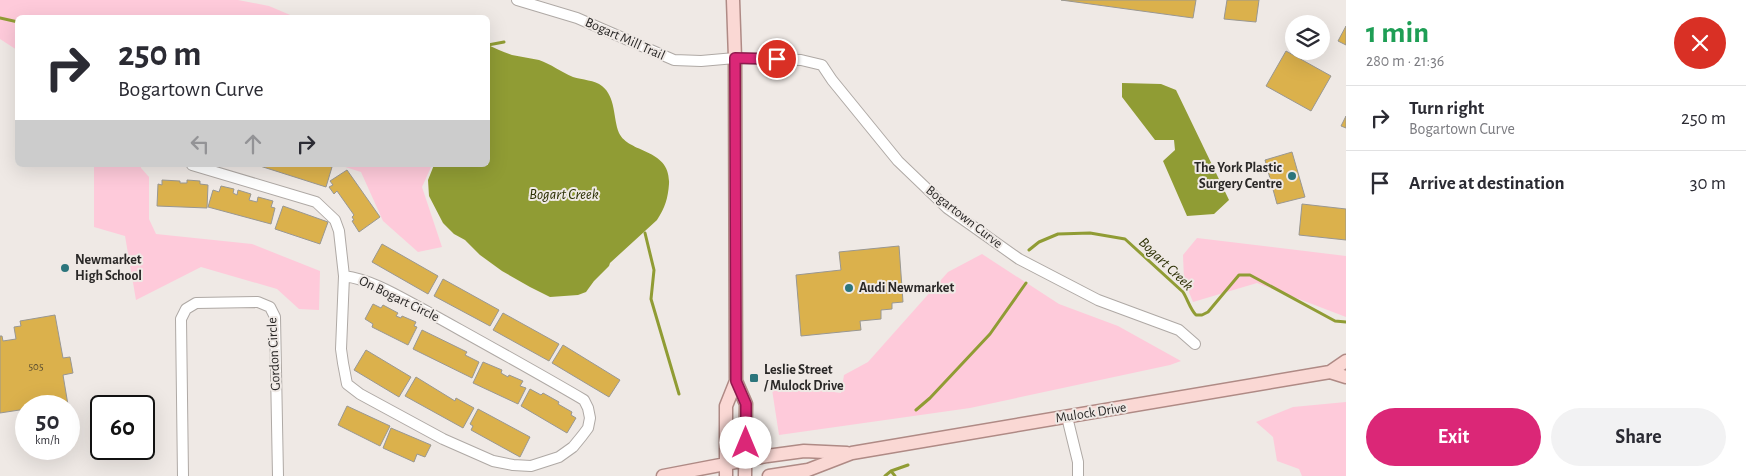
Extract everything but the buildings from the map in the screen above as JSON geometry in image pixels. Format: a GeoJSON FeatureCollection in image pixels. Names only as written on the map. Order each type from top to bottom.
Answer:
{"type":"FeatureCollection","features":[{"type":"Feature","properties":{"kind":"main road"},"geometry":{"type":"LineString","coordinates":[[726,470],[726,406],[736,381],[735,58],[732,0]]}},
{"type":"Feature","properties":{"kind":"main road","name":"Mulock Drive"},"geometry":{"type":"LineString","coordinates":[[769,476],[808,470],[852,453],[1330,372],[1346,361]]}},
{"type":"Feature","properties":{"kind":"main road","name":"Mulock Drive"},"geometry":{"type":"LineString","coordinates":[[1330,372],[1346,377]]}},
{"type":"Feature","properties":{"kind":"main road"},"geometry":{"type":"LineString","coordinates":[[736,381],[746,404],[746,476]]}},
{"type":"Feature","properties":{"kind":"main road","name":"Mulock Drive"},"geometry":{"type":"LineString","coordinates":[[664,476],[726,470],[746,460],[804,451],[852,453]]}},
{"type":"Feature","properties":{"kind":"street","name":"Bogart Mill Trail"},"geometry":{"type":"LineString","coordinates":[[516,0],[577,18],[674,60],[702,61],[735,58]]}},
{"type":"Feature","properties":{"kind":"street","name":"Bogartown Curve"},"geometry":{"type":"LineString","coordinates":[[735,58],[802,60],[822,65],[898,162],[947,208],[1019,259],[1098,300],[1179,330],[1195,344]]}},
{"type":"Feature","properties":{"kind":"street"},"geometry":{"type":"LineString","coordinates":[[199,167],[316,202],[335,220],[340,231],[344,276]]}},
{"type":"Feature","properties":{"kind":"street","name":"On Bogart Circle"},"geometry":{"type":"LineString","coordinates":[[344,276],[361,278],[377,286],[584,400],[590,418],[588,428],[573,446],[532,471],[493,461],[443,438],[360,394],[348,384],[341,349],[344,276]]}},
{"type":"Feature","properties":{"kind":"street","name":"Gordon Circle"},"geometry":{"type":"LineString","coordinates":[[183,476],[181,319],[186,309],[196,303],[258,302],[270,307],[274,317],[278,476]]}},
{"type":"Feature","properties":{"kind":"street"},"geometry":{"type":"LineString","coordinates":[[1067,417],[1078,462],[1078,476]]}},
{"type":"Feature","properties":{"kind":"shaded area"},"geometry":{"type":"Polygon","coordinates":[[[0,0],[238,0],[269,6],[290,15],[15,15],[15,49],[0,39],[0,0]]]}},
{"type":"Feature","properties":{"kind":"shaded area"},"geometry":{"type":"Polygon","coordinates":[[[94,167],[141,167],[149,177],[149,219],[156,234],[252,244],[320,271],[319,310],[299,309],[277,289],[201,267],[136,300],[125,236],[94,227],[94,167]]]}},
{"type":"Feature","properties":{"kind":"shaded area"},"geometry":{"type":"Polygon","coordinates":[[[345,167],[431,167],[422,187],[442,247],[418,252],[383,221],[361,172],[345,167]]]}},
{"type":"Feature","properties":{"kind":"shaded area"},"geometry":{"type":"Polygon","coordinates":[[[1197,238],[1346,256],[1346,317],[1257,283],[1193,302],[1184,280],[1183,255],[1197,238]]]}},
{"type":"Feature","properties":{"kind":"shaded area"},"geometry":{"type":"Polygon","coordinates":[[[982,254],[1059,304],[1118,326],[1181,361],[1170,365],[970,408],[779,435],[771,383],[841,393],[844,375],[868,362],[948,272],[982,254]]]}},
{"type":"Feature","properties":{"kind":"shaded area"},"geometry":{"type":"Polygon","coordinates":[[[1346,402],[1346,476],[1302,476],[1299,469],[1277,461],[1273,437],[1256,422],[1293,407],[1346,402]]]}},
{"type":"Feature","properties":{"kind":"water","name":"Bogart Creek"},"geometry":{"type":"Polygon","coordinates":[[[490,46],[512,55],[539,60],[573,77],[592,81],[602,86],[610,96],[619,133],[631,145],[657,158],[663,164],[668,172],[669,184],[667,198],[657,220],[610,263],[586,292],[578,295],[550,297],[502,271],[480,255],[465,240],[454,234],[443,223],[429,196],[428,180],[433,167],[490,167],[490,46]]]}},
{"type":"Feature","properties":{"kind":"water"},"geometry":{"type":"Polygon","coordinates":[[[1122,83],[1161,84],[1176,90],[1229,200],[1214,214],[1187,216],[1163,161],[1175,150],[1174,140],[1155,140],[1122,97],[1122,83]]]}},
{"type":"Feature","properties":{"kind":"waterway","name":"Bogart Creek"},"geometry":{"type":"LineString","coordinates":[[0,18],[15,21]]}},
{"type":"Feature","properties":{"kind":"waterway","name":"Bogart Creek"},"geometry":{"type":"LineString","coordinates":[[490,45],[504,42]]}},
{"type":"Feature","properties":{"kind":"waterway","name":"Bogart Creek"},"geometry":{"type":"LineString","coordinates":[[645,233],[654,270],[651,299],[679,394]]}},
{"type":"Feature","properties":{"kind":"waterway","name":"Bogart Creek"},"geometry":{"type":"LineString","coordinates":[[1029,250],[1039,242],[1058,234],[1090,233],[1125,239],[1183,292],[1196,315],[1208,312],[1239,275],[1250,275],[1335,321],[1346,322]]}},
{"type":"Feature","properties":{"kind":"waterway","name":"Bogart Creek"},"geometry":{"type":"LineString","coordinates":[[916,410],[930,398],[990,334],[1026,283]]}},
{"type":"Feature","properties":{"kind":"waterway","name":"Bogart Creek"},"geometry":{"type":"LineString","coordinates":[[885,476],[891,471],[908,465]]}},
{"type":"Feature","properties":{"kind":"waterway","name":"Bogart Creek"},"geometry":{"type":"LineString","coordinates":[[891,471],[895,476]]}},
{"type":"Feature","properties":{"kind":"place","name":"The York Plastic Surgery Centre"},"geometry":{"type":"Point","coordinates":[1292,176]}},
{"type":"Feature","properties":{"kind":"place","name":"Newmarket High School"},"geometry":{"type":"Point","coordinates":[65,268]}},
{"type":"Feature","properties":{"kind":"place","name":"Audi Newmarket"},"geometry":{"type":"Point","coordinates":[849,288]}},
{"type":"Feature","properties":{"kind":"place","name":"Leslie Street / Mulock Drive"},"geometry":{"type":"Point","coordinates":[754,378]}},
{"type":"Feature","properties":{"kind":"route"},"geometry":{"type":"LineString","coordinates":[[746,443],[746,404],[736,381],[735,58],[777,59]]}}]}
